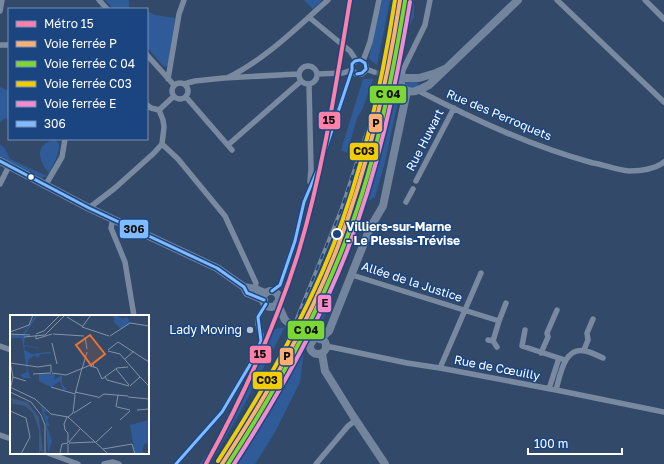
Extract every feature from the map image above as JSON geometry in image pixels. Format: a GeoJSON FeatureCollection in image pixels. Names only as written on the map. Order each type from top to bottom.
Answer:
{"type":"FeatureCollection","features":[{"type":"Feature","properties":{"kind":"main road"},"geometry":{"type":"LineString","coordinates":[[445,69],[419,78],[401,79],[402,88],[413,92],[421,90],[429,85],[518,0]]}},
{"type":"Feature","properties":{"kind":"main road"},"geometry":{"type":"LineString","coordinates":[[419,78],[423,83],[421,90]]}},
{"type":"Feature","properties":{"kind":"main road"},"geometry":{"type":"LineString","coordinates":[[385,464],[325,371],[322,347],[370,228],[383,206],[407,91]]}},
{"type":"Feature","properties":{"kind":"main road"},"geometry":{"type":"LineString","coordinates":[[0,161],[89,208],[217,268],[244,287],[247,292],[269,300]]}},
{"type":"Feature","properties":{"kind":"main road"},"geometry":{"type":"LineString","coordinates":[[244,287],[255,289],[269,300],[285,320],[312,342],[314,340],[322,347]]}},
{"type":"Feature","properties":{"kind":"street"},"geometry":{"type":"LineString","coordinates":[[99,0],[106,8]]}},
{"type":"Feature","properties":{"kind":"street"},"geometry":{"type":"LineString","coordinates":[[168,79],[184,0]]}},
{"type":"Feature","properties":{"kind":"street"},"geometry":{"type":"LineString","coordinates":[[227,78],[240,71],[271,49],[310,18],[328,0]]}},
{"type":"Feature","properties":{"kind":"street"},"geometry":{"type":"LineString","coordinates":[[366,69],[363,61],[370,42],[379,0]]}},
{"type":"Feature","properties":{"kind":"street"},"geometry":{"type":"LineString","coordinates":[[390,76],[401,79],[403,70],[425,25],[430,0]]}},
{"type":"Feature","properties":{"kind":"street"},"geometry":{"type":"LineString","coordinates":[[558,0],[664,102]]}},
{"type":"Feature","properties":{"kind":"street"},"geometry":{"type":"LineString","coordinates":[[645,0],[664,19]]}},
{"type":"Feature","properties":{"kind":"street"},"geometry":{"type":"LineString","coordinates":[[310,18],[350,51],[356,60],[363,61]]}},
{"type":"Feature","properties":{"kind":"street"},"geometry":{"type":"LineString","coordinates":[[148,56],[168,79],[175,84],[187,85],[195,81],[298,74]]}},
{"type":"Feature","properties":{"kind":"street"},"geometry":{"type":"LineString","coordinates":[[176,464],[222,412],[254,358],[261,341],[258,316],[280,285],[295,241],[300,216],[310,184],[323,157],[352,70],[352,64],[356,60]]}},
{"type":"Feature","properties":{"kind":"street"},"geometry":{"type":"LineString","coordinates":[[309,65],[314,68],[317,74],[316,79],[309,84],[301,81],[298,74],[301,68],[309,65]]}},
{"type":"Feature","properties":{"kind":"street"},"geometry":{"type":"LineString","coordinates":[[352,70],[355,73],[360,74],[366,69]]}},
{"type":"Feature","properties":{"kind":"street"},"geometry":{"type":"LineString","coordinates":[[366,69],[374,72]]}},
{"type":"Feature","properties":{"kind":"street"},"geometry":{"type":"LineString","coordinates":[[170,70],[171,78],[175,84]]}},
{"type":"Feature","properties":{"kind":"street"},"geometry":{"type":"LineString","coordinates":[[317,74],[343,73],[352,70]]}},
{"type":"Feature","properties":{"kind":"street"},"geometry":{"type":"LineString","coordinates":[[186,97],[230,147],[301,81]]}},
{"type":"Feature","properties":{"kind":"street"},"geometry":{"type":"LineString","coordinates":[[175,84],[171,92],[173,97],[178,100],[186,97]]}},
{"type":"Feature","properties":{"kind":"street"},"geometry":{"type":"LineString","coordinates":[[309,84],[310,184]]}},
{"type":"Feature","properties":{"kind":"street"},"geometry":{"type":"LineString","coordinates":[[186,97],[188,92],[187,85]]}},
{"type":"Feature","properties":{"kind":"street","name":"Rue des Perroquets"},"geometry":{"type":"LineString","coordinates":[[421,90],[454,108],[519,138],[576,158],[629,171],[649,169],[660,166],[664,162]]}},
{"type":"Feature","properties":{"kind":"street"},"geometry":{"type":"LineString","coordinates":[[159,110],[173,97]]}},
{"type":"Feature","properties":{"kind":"street"},"geometry":{"type":"LineString","coordinates":[[148,108],[159,110]]}},
{"type":"Feature","properties":{"kind":"street","name":"Rue Huwart"},"geometry":{"type":"LineString","coordinates":[[416,181],[454,108]]}},
{"type":"Feature","properties":{"kind":"street"},"geometry":{"type":"LineString","coordinates":[[89,208],[131,174],[162,144],[164,126],[159,110]]}},
{"type":"Feature","properties":{"kind":"street"},"geometry":{"type":"LineString","coordinates":[[45,186],[62,157],[65,140]]}},
{"type":"Feature","properties":{"kind":"street"},"geometry":{"type":"LineString","coordinates":[[162,144],[178,159],[225,216],[256,283],[255,289]]}},
{"type":"Feature","properties":{"kind":"street"},"geometry":{"type":"LineString","coordinates":[[0,184],[9,166]]}},
{"type":"Feature","properties":{"kind":"street","name":"Rue Huwart"},"geometry":{"type":"LineString","coordinates":[[406,202],[413,189]]}},
{"type":"Feature","properties":{"kind":"street"},"geometry":{"type":"LineString","coordinates":[[114,219],[111,228],[125,262],[134,315]]}},
{"type":"Feature","properties":{"kind":"street"},"geometry":{"type":"LineString","coordinates":[[440,368],[481,273]]}},
{"type":"Feature","properties":{"kind":"street","name":"Allée de la Justice"},"geometry":{"type":"LineString","coordinates":[[352,275],[499,321]]}},
{"type":"Feature","properties":{"kind":"street"},"geometry":{"type":"LineString","coordinates":[[497,347],[491,341],[506,303]]}},
{"type":"Feature","properties":{"kind":"street"},"geometry":{"type":"LineString","coordinates":[[541,353],[548,337],[547,333],[558,310]]}},
{"type":"Feature","properties":{"kind":"street"},"geometry":{"type":"LineString","coordinates":[[584,350],[588,340],[587,333],[593,319]]}},
{"type":"Feature","properties":{"kind":"street"},"geometry":{"type":"LineString","coordinates":[[525,330],[522,346],[562,359]]}},
{"type":"Feature","properties":{"kind":"street"},"geometry":{"type":"LineString","coordinates":[[0,346],[10,350]]}},
{"type":"Feature","properties":{"kind":"street","name":"Rue de Cœuilly"},"geometry":{"type":"LineString","coordinates":[[322,347],[330,347],[407,364],[440,368],[664,412]]}},
{"type":"Feature","properties":{"kind":"street"},"geometry":{"type":"LineString","coordinates":[[549,389],[562,359],[572,352],[584,350],[603,358]]}},
{"type":"Feature","properties":{"kind":"street"},"geometry":{"type":"LineString","coordinates":[[556,390],[562,359]]}},
{"type":"Feature","properties":{"kind":"street"},"geometry":{"type":"LineString","coordinates":[[316,464],[348,426],[356,420]]}},
{"type":"Feature","properties":{"kind":"street"},"geometry":{"type":"LineString","coordinates":[[0,435],[10,439]]}},
{"type":"Feature","properties":{"kind":"street"},"geometry":{"type":"LineString","coordinates":[[51,454],[78,464]]}},
{"type":"Feature","properties":{"kind":"street"},"geometry":{"type":"LineString","coordinates":[[104,464],[113,462],[119,464]]}},
{"type":"Feature","properties":{"kind":"shaded area"},"geometry":{"type":"Polygon","coordinates":[[[105,0],[129,0],[130,8],[112,8],[105,0]]]}},
{"type":"Feature","properties":{"kind":"shaded area"},"geometry":{"type":"Polygon","coordinates":[[[304,0],[322,0],[313,9],[304,0]]]}},
{"type":"Feature","properties":{"kind":"shaded area"},"geometry":{"type":"Polygon","coordinates":[[[382,0],[390,0],[377,65],[369,59],[382,0]]]}},
{"type":"Feature","properties":{"kind":"shaded area"},"geometry":{"type":"Polygon","coordinates":[[[402,0],[414,0],[414,16],[405,36],[399,57],[398,69],[389,73],[392,64],[402,0]]]}},
{"type":"Feature","properties":{"kind":"shaded area"},"geometry":{"type":"Polygon","coordinates":[[[148,12],[155,15],[175,18],[168,66],[164,67],[148,48],[148,12]]]}},
{"type":"Feature","properties":{"kind":"shaded area"},"geometry":{"type":"Polygon","coordinates":[[[363,79],[373,79],[363,108],[357,118],[347,153],[341,150],[363,79]]]}},
{"type":"Feature","properties":{"kind":"shaded area"},"geometry":{"type":"Polygon","coordinates":[[[388,81],[393,86],[397,106],[385,162],[375,197],[368,201],[358,218],[352,216],[377,132],[388,81]]]}},
{"type":"Feature","properties":{"kind":"shaded area"},"geometry":{"type":"Polygon","coordinates":[[[404,81],[417,82],[419,87],[406,88],[404,81]]]}},
{"type":"Feature","properties":{"kind":"shaded area"},"geometry":{"type":"Polygon","coordinates":[[[0,87],[8,91],[8,119],[2,120],[0,123],[0,87]]]}},
{"type":"Feature","properties":{"kind":"shaded area"},"geometry":{"type":"Polygon","coordinates":[[[55,140],[59,144],[58,152],[49,173],[42,163],[40,153],[44,145],[55,140]]]}},
{"type":"Feature","properties":{"kind":"shaded area"},"geometry":{"type":"Polygon","coordinates":[[[0,145],[4,147],[10,159],[47,176],[41,178],[30,171],[29,174],[0,158],[0,145]]]}},
{"type":"Feature","properties":{"kind":"shaded area"},"geometry":{"type":"Polygon","coordinates":[[[350,222],[356,224],[352,246],[323,320],[323,330],[317,335],[303,332],[339,253],[350,222]]]}},
{"type":"Feature","properties":{"kind":"shaded area"},"geometry":{"type":"Polygon","coordinates":[[[285,327],[242,409],[210,464],[200,464],[226,427],[229,420],[226,417],[235,404],[275,329],[285,327]]]}},
{"type":"Feature","properties":{"kind":"shaded area"},"geometry":{"type":"Polygon","coordinates":[[[298,341],[304,350],[300,382],[274,434],[255,464],[227,464],[256,417],[298,341]]]}},
{"type":"Feature","properties":{"kind":"tunnel"},"geometry":{"type":"LineString","coordinates":[[374,72],[390,76]]}},
{"type":"Feature","properties":{"kind":"railway"},"geometry":{"type":"LineString","coordinates":[[242,434],[264,392],[295,323],[341,210],[369,125],[382,78],[394,2]]}},
{"type":"Feature","properties":{"kind":"railway"},"geometry":{"type":"LineString","coordinates":[[222,464],[225,460]]}},
{"type":"Feature","properties":{"kind":"metro line","name":"15"},"geometry":{"type":"LineString","coordinates":[[206,464],[233,413],[269,335],[298,254],[322,160],[350,0]]}},
{"type":"Feature","properties":{"kind":"rail line","name":"C03"},"geometry":{"type":"LineString","coordinates":[[218,461],[281,356],[309,302],[333,246],[354,186],[371,124],[395,0]]}},
{"type":"Feature","properties":{"kind":"rail line","name":"P"},"geometry":{"type":"LineString","coordinates":[[222,464],[271,385],[300,331],[327,275],[359,186],[383,94],[400,0]]}},
{"type":"Feature","properties":{"kind":"rail line","name":"E"},"geometry":{"type":"LineString","coordinates":[[234,464],[266,413],[296,360],[336,279],[347,251],[368,190],[385,128],[399,65],[410,2]]}},
{"type":"Feature","properties":{"kind":"transit line"},"geometry":{"type":"LineString","coordinates":[[228,464],[260,413],[290,360],[318,306],[342,250],[372,159],[394,64],[405,1]]}},
{"type":"Feature","properties":{"kind":"transit line","name":"306"},"geometry":{"type":"LineString","coordinates":[[272,291],[280,285],[295,241],[304,202],[323,157],[352,70],[352,64],[355,61],[360,60],[365,63],[366,69],[362,73],[357,74]]}},
{"type":"Feature","properties":{"kind":"transit line","name":"306"},"geometry":{"type":"LineString","coordinates":[[0,161],[89,208],[217,268],[244,287],[247,293],[264,300]]}},
{"type":"Feature","properties":{"kind":"transit line","name":"306"},"geometry":{"type":"LineString","coordinates":[[176,464],[222,412],[254,358],[261,341],[258,317],[266,304]]}},
{"type":"Feature","properties":{"kind":"place","name":"Villiers-sur-Marne - Le Plessis-Trévise"},"geometry":{"type":"Point","coordinates":[337,234]}},
{"type":"Feature","properties":{"kind":"place","name":"Lady Moving"},"geometry":{"type":"Point","coordinates":[250,330]}}]}
